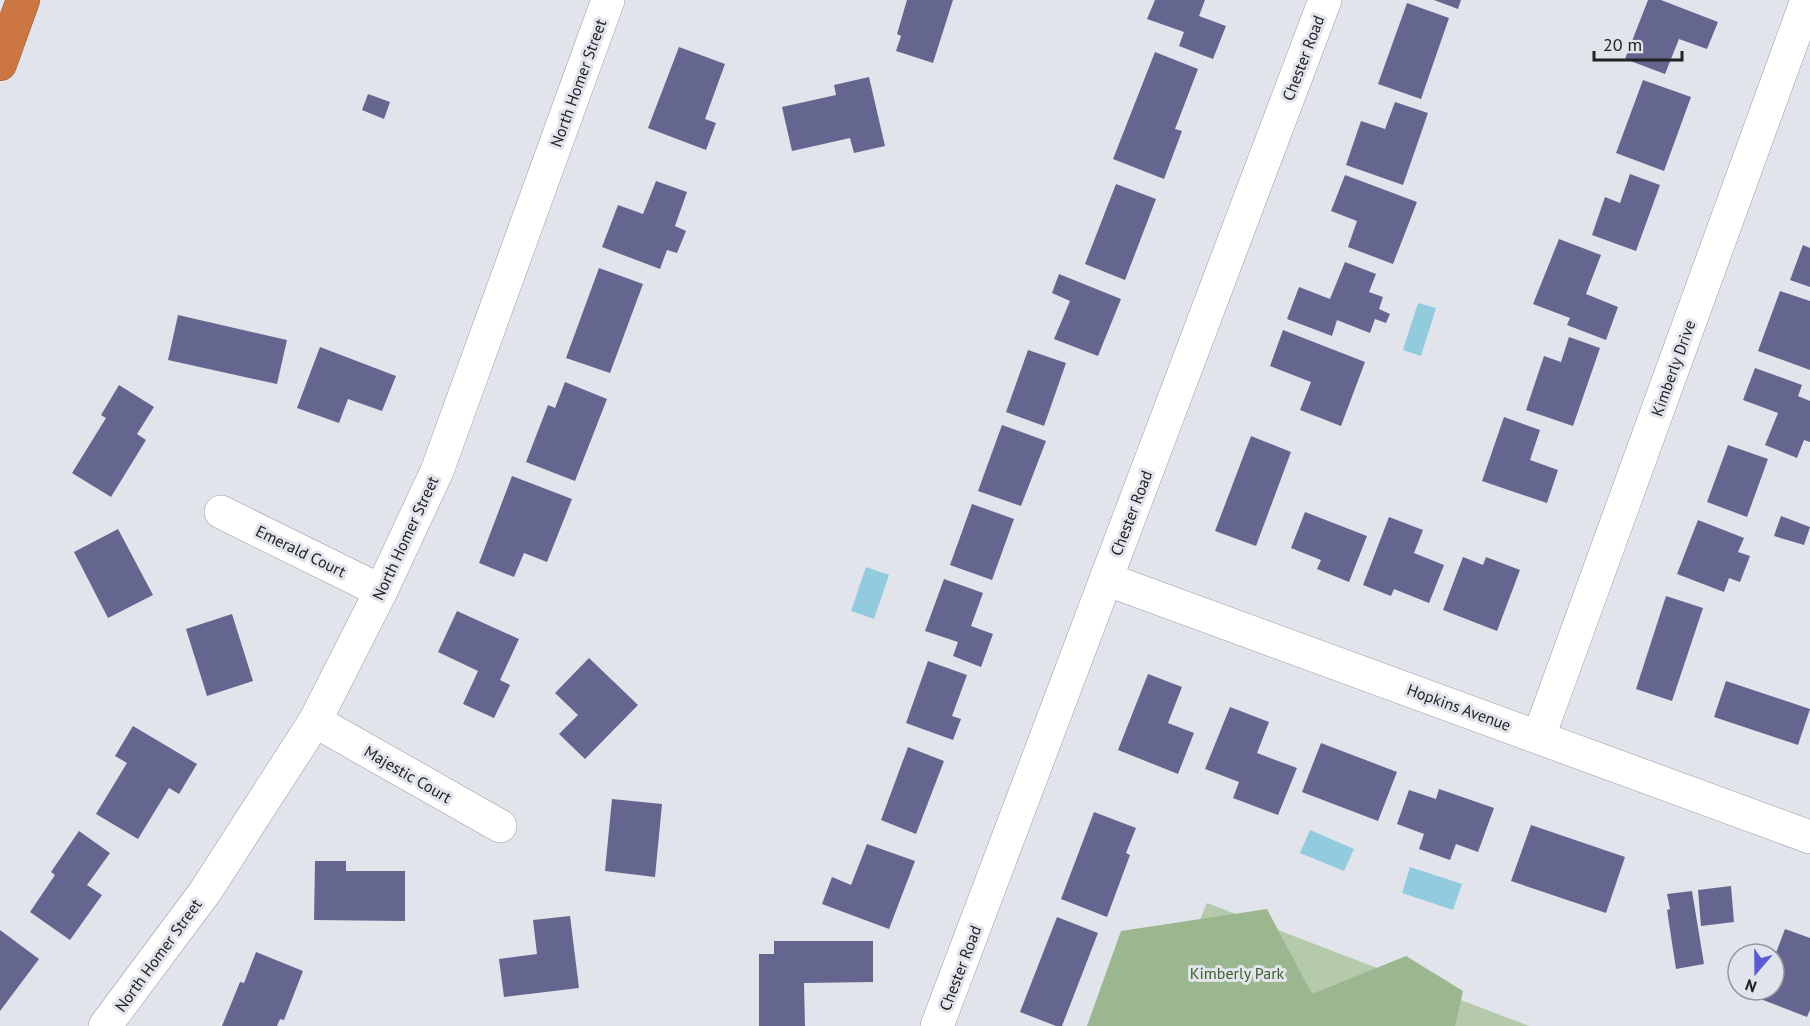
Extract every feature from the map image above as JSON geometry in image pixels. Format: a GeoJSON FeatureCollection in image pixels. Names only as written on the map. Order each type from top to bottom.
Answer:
{"type":"FeatureCollection","features":[{"type":"Feature","properties":{"kind":"highway"},"geometry":{"type":"LineString","coordinates":[[0,64],[23,0]]}},
{"type":"Feature","properties":{"kind":"street","name":"North Homer Street"},"geometry":{"type":"LineString","coordinates":[[105,1026],[205,892],[315,721],[381,591],[437,471],[606,0]]}},
{"type":"Feature","properties":{"kind":"street","name":"Chester Road"},"geometry":{"type":"LineString","coordinates":[[937,1026],[1325,0]]}},
{"type":"Feature","properties":{"kind":"street","name":"Kimberly Drive"},"geometry":{"type":"LineString","coordinates":[[1539,736],[1808,0]]}},
{"type":"Feature","properties":{"kind":"street","name":"Emerald Court"},"geometry":{"type":"LineString","coordinates":[[221,512],[381,591]]}},
{"type":"Feature","properties":{"kind":"street","name":"Hopkins Avenue"},"geometry":{"type":"LineString","coordinates":[[1106,579],[1810,837]]}},
{"type":"Feature","properties":{"kind":"street","name":"Majestic Court"},"geometry":{"type":"LineString","coordinates":[[315,721],[500,826]]}},
{"type":"Feature","properties":{"kind":"green space","name":"Kimberly Park"},"geometry":{"type":"Polygon","coordinates":[[[1207,903],[1529,1026],[1155,1026],[1207,903]]]}},
{"type":"Feature","properties":{"kind":"green space","name":"Kimberly Park"},"geometry":{"type":"Polygon","coordinates":[[[1267,909],[1312,994],[1406,956],[1463,991],[1455,1026],[1087,1026],[1121,931],[1267,909]]]}},
{"type":"Feature","properties":{"kind":"water"},"geometry":{"type":"Polygon","coordinates":[[[1418,303],[1436,308],[1421,356],[1403,350],[1418,303]]]}},
{"type":"Feature","properties":{"kind":"water"},"geometry":{"type":"Polygon","coordinates":[[[866,567],[889,575],[874,619],[851,611],[866,567]]]}},
{"type":"Feature","properties":{"kind":"water"},"geometry":{"type":"Polygon","coordinates":[[[1310,830],[1354,849],[1344,871],[1300,853],[1310,830]]]}},
{"type":"Feature","properties":{"kind":"water"},"geometry":{"type":"Polygon","coordinates":[[[1410,867],[1462,884],[1453,910],[1402,893],[1410,867]]]}},
{"type":"Feature","properties":{"kind":"building"},"geometry":{"type":"Polygon","coordinates":[[[907,0],[953,0],[933,63],[896,51],[901,36],[897,34],[907,0]]]}},
{"type":"Feature","properties":{"kind":"building"},"geometry":{"type":"Polygon","coordinates":[[[1155,0],[1205,0],[1199,16],[1226,26],[1213,59],[1179,46],[1184,32],[1147,19],[1155,0]]]}},
{"type":"Feature","properties":{"kind":"building"},"geometry":{"type":"Polygon","coordinates":[[[1434,0],[1461,0],[1458,9],[1434,0]]]}},
{"type":"Feature","properties":{"kind":"building"},"geometry":{"type":"Polygon","coordinates":[[[1648,0],[1661,0],[1718,22],[1707,49],[1679,39],[1665,74],[1625,59],[1648,0]]]}},
{"type":"Feature","properties":{"kind":"building"},"geometry":{"type":"Polygon","coordinates":[[[1407,3],[1449,18],[1421,99],[1378,84],[1407,3]]]}},
{"type":"Feature","properties":{"kind":"building"},"geometry":{"type":"Polygon","coordinates":[[[679,47],[725,64],[705,119],[716,123],[706,150],[648,128],[679,47]]]}},
{"type":"Feature","properties":{"kind":"building"},"geometry":{"type":"Polygon","coordinates":[[[1155,52],[1198,69],[1175,129],[1182,131],[1164,179],[1113,159],[1155,52]]]}},
{"type":"Feature","properties":{"kind":"building"},"geometry":{"type":"Polygon","coordinates":[[[869,77],[885,146],[854,153],[850,138],[792,151],[782,107],[836,95],[834,85],[869,77]]]}},
{"type":"Feature","properties":{"kind":"building"},"geometry":{"type":"Polygon","coordinates":[[[1643,80],[1691,97],[1664,171],[1616,153],[1643,80]]]}},
{"type":"Feature","properties":{"kind":"building"},"geometry":{"type":"Polygon","coordinates":[[[368,94],[390,102],[384,119],[362,110],[368,94]]]}},
{"type":"Feature","properties":{"kind":"building"},"geometry":{"type":"Polygon","coordinates":[[[1395,102],[1428,113],[1403,185],[1346,165],[1361,121],[1385,129],[1395,102]]]}},
{"type":"Feature","properties":{"kind":"building"},"geometry":{"type":"Polygon","coordinates":[[[1630,174],[1660,185],[1636,251],[1592,235],[1605,197],[1620,203],[1630,174]]]}},
{"type":"Feature","properties":{"kind":"building"},"geometry":{"type":"Polygon","coordinates":[[[1345,175],[1417,202],[1393,264],[1348,247],[1357,221],[1331,211],[1345,175]]]}},
{"type":"Feature","properties":{"kind":"building"},"geometry":{"type":"Polygon","coordinates":[[[656,181],[687,192],[675,226],[686,231],[677,253],[667,250],[660,269],[602,247],[618,205],[643,214],[656,181]]]}},
{"type":"Feature","properties":{"kind":"building"},"geometry":{"type":"Polygon","coordinates":[[[1116,184],[1156,199],[1125,280],[1085,264],[1116,184]]]}},
{"type":"Feature","properties":{"kind":"building"},"geometry":{"type":"Polygon","coordinates":[[[1559,239],[1601,255],[1586,294],[1618,307],[1606,340],[1567,325],[1570,318],[1533,304],[1559,239]]]}},
{"type":"Feature","properties":{"kind":"building"},"geometry":{"type":"Polygon","coordinates":[[[1803,245],[1810,248],[1810,287],[1790,280],[1803,245]]]}},
{"type":"Feature","properties":{"kind":"building"},"geometry":{"type":"Polygon","coordinates":[[[1345,262],[1376,274],[1369,292],[1383,297],[1379,309],[1390,314],[1386,323],[1375,319],[1370,333],[1337,320],[1332,336],[1287,319],[1299,287],[1330,299],[1345,262]]]}},
{"type":"Feature","properties":{"kind":"building"},"geometry":{"type":"Polygon","coordinates":[[[599,268],[643,284],[610,373],[566,358],[599,268]]]}},
{"type":"Feature","properties":{"kind":"building"},"geometry":{"type":"Polygon","coordinates":[[[1059,274],[1121,299],[1098,356],[1054,339],[1070,301],[1052,293],[1059,274]]]}},
{"type":"Feature","properties":{"kind":"building"},"geometry":{"type":"Polygon","coordinates":[[[1780,291],[1810,301],[1810,370],[1758,351],[1780,291]]]}},
{"type":"Feature","properties":{"kind":"building"},"geometry":{"type":"Polygon","coordinates":[[[178,315],[287,340],[277,384],[168,360],[178,315]]]}},
{"type":"Feature","properties":{"kind":"building"},"geometry":{"type":"Polygon","coordinates":[[[1283,330],[1365,362],[1341,426],[1300,410],[1311,382],[1270,366],[1283,330]]]}},
{"type":"Feature","properties":{"kind":"building"},"geometry":{"type":"Polygon","coordinates":[[[1569,337],[1600,348],[1573,426],[1526,410],[1544,356],[1561,362],[1569,337]]]}},
{"type":"Feature","properties":{"kind":"building"},"geometry":{"type":"Polygon","coordinates":[[[320,347],[396,376],[382,411],[348,399],[339,423],[297,408],[320,347]]]}},
{"type":"Feature","properties":{"kind":"building"},"geometry":{"type":"Polygon","coordinates":[[[1028,350],[1066,363],[1044,426],[1006,412],[1028,350]]]}},
{"type":"Feature","properties":{"kind":"building"},"geometry":{"type":"Polygon","coordinates":[[[1755,368],[1802,385],[1798,396],[1810,401],[1810,442],[1804,440],[1797,458],[1765,445],[1778,413],[1743,400],[1755,368]]]}},
{"type":"Feature","properties":{"kind":"building"},"geometry":{"type":"Polygon","coordinates":[[[565,382],[607,399],[575,481],[526,462],[548,405],[555,408],[565,382]]]}},
{"type":"Feature","properties":{"kind":"building"},"geometry":{"type":"Polygon","coordinates":[[[119,385],[154,407],[137,434],[146,440],[111,497],[72,473],[106,418],[101,415],[119,385]]]}},
{"type":"Feature","properties":{"kind":"building"},"geometry":{"type":"Polygon","coordinates":[[[1504,417],[1540,430],[1530,460],[1558,470],[1547,503],[1482,481],[1504,417]]]}},
{"type":"Feature","properties":{"kind":"building"},"geometry":{"type":"Polygon","coordinates":[[[1002,425],[1046,441],[1021,506],[978,491],[1002,425]]]}},
{"type":"Feature","properties":{"kind":"building"},"geometry":{"type":"Polygon","coordinates":[[[1251,436],[1291,452],[1256,546],[1215,531],[1251,436]]]}},
{"type":"Feature","properties":{"kind":"building"},"geometry":{"type":"Polygon","coordinates":[[[1728,445],[1768,459],[1747,517],[1707,502],[1728,445]]]}},
{"type":"Feature","properties":{"kind":"building"},"geometry":{"type":"Polygon","coordinates":[[[512,476],[572,499],[547,562],[524,553],[514,577],[479,563],[512,476]]]}},
{"type":"Feature","properties":{"kind":"building"},"geometry":{"type":"Polygon","coordinates":[[[972,504],[1014,519],[992,580],[950,565],[972,504]]]}},
{"type":"Feature","properties":{"kind":"building"},"geometry":{"type":"Polygon","coordinates":[[[1305,512],[1367,536],[1349,582],[1317,569],[1321,560],[1291,548],[1305,512]]]}},
{"type":"Feature","properties":{"kind":"building"},"geometry":{"type":"Polygon","coordinates":[[[1781,516],[1810,527],[1804,545],[1774,536],[1781,516]]]}},
{"type":"Feature","properties":{"kind":"building"},"geometry":{"type":"Polygon","coordinates":[[[1389,517],[1423,530],[1414,553],[1444,565],[1429,603],[1394,589],[1391,596],[1363,585],[1389,517]]]}},
{"type":"Feature","properties":{"kind":"building"},"geometry":{"type":"Polygon","coordinates":[[[1698,520],[1744,538],[1738,552],[1750,556],[1740,582],[1729,578],[1724,592],[1677,574],[1698,520]]]}},
{"type":"Feature","properties":{"kind":"building"},"geometry":{"type":"Polygon","coordinates":[[[118,529],[153,595],[108,618],[74,552],[118,529]]]}},
{"type":"Feature","properties":{"kind":"building"},"geometry":{"type":"Polygon","coordinates":[[[1463,557],[1483,565],[1486,557],[1520,570],[1497,631],[1443,610],[1463,557]]]}},
{"type":"Feature","properties":{"kind":"building"},"geometry":{"type":"Polygon","coordinates":[[[944,579],[983,593],[971,626],[993,634],[981,667],[953,656],[958,642],[925,631],[944,579]]]}},
{"type":"Feature","properties":{"kind":"building"},"geometry":{"type":"Polygon","coordinates":[[[1666,596],[1703,608],[1672,701],[1636,689],[1666,596]]]}},
{"type":"Feature","properties":{"kind":"building"},"geometry":{"type":"Polygon","coordinates":[[[457,611],[519,639],[500,680],[510,685],[494,718],[463,704],[478,671],[438,652],[457,611]]]}},
{"type":"Feature","properties":{"kind":"building"},"geometry":{"type":"Polygon","coordinates":[[[232,614],[253,681],[207,696],[186,629],[232,614]]]}},
{"type":"Feature","properties":{"kind":"building"},"geometry":{"type":"Polygon","coordinates":[[[589,658],[638,705],[585,759],[559,734],[578,715],[555,693],[589,658]]]}},
{"type":"Feature","properties":{"kind":"building"},"geometry":{"type":"Polygon","coordinates":[[[928,661],[967,675],[952,716],[961,719],[953,740],[906,723],[928,661]]]}},
{"type":"Feature","properties":{"kind":"building"},"geometry":{"type":"Polygon","coordinates":[[[1148,674],[1182,687],[1168,723],[1194,733],[1178,774],[1118,750],[1148,674]]]}},
{"type":"Feature","properties":{"kind":"building"},"geometry":{"type":"Polygon","coordinates":[[[1726,681],[1810,709],[1798,745],[1714,717],[1726,681]]]}},
{"type":"Feature","properties":{"kind":"building"},"geometry":{"type":"Polygon","coordinates":[[[1230,707],[1269,722],[1257,753],[1297,768],[1278,815],[1233,798],[1239,782],[1205,769],[1230,707]]]}},
{"type":"Feature","properties":{"kind":"building"},"geometry":{"type":"Polygon","coordinates":[[[133,726],[197,764],[179,794],[169,788],[138,839],[96,814],[127,763],[115,756],[133,726]]]}},
{"type":"Feature","properties":{"kind":"building"},"geometry":{"type":"Polygon","coordinates":[[[1321,743],[1397,772],[1378,821],[1302,792],[1321,743]]]}},
{"type":"Feature","properties":{"kind":"building"},"geometry":{"type":"Polygon","coordinates":[[[908,747],[944,761],[916,834],[881,820],[908,747]]]}},
{"type":"Feature","properties":{"kind":"building"},"geometry":{"type":"Polygon","coordinates":[[[1439,789],[1494,808],[1478,852],[1456,844],[1450,860],[1419,849],[1424,834],[1397,824],[1409,790],[1436,799],[1439,789]]]}},
{"type":"Feature","properties":{"kind":"building"},"geometry":{"type":"Polygon","coordinates":[[[612,799],[662,804],[655,877],[605,871],[612,799]]]}},
{"type":"Feature","properties":{"kind":"building"},"geometry":{"type":"Polygon","coordinates":[[[1094,812],[1136,828],[1126,853],[1130,855],[1107,917],[1061,899],[1094,812]]]}},
{"type":"Feature","properties":{"kind":"building"},"geometry":{"type":"Polygon","coordinates":[[[1531,825],[1625,857],[1606,913],[1511,881],[1531,825]]]}},
{"type":"Feature","properties":{"kind":"building"},"geometry":{"type":"Polygon","coordinates":[[[79,831],[110,853],[87,885],[102,895],[70,940],[30,912],[55,875],[51,872],[79,831]]]}},
{"type":"Feature","properties":{"kind":"building"},"geometry":{"type":"Polygon","coordinates":[[[867,844],[915,861],[889,929],[822,904],[832,877],[851,885],[867,844]]]}},
{"type":"Feature","properties":{"kind":"building"},"geometry":{"type":"Polygon","coordinates":[[[315,861],[346,861],[346,871],[405,871],[405,921],[314,920],[315,861]]]}},
{"type":"Feature","properties":{"kind":"building"},"geometry":{"type":"Polygon","coordinates":[[[1731,886],[1734,922],[1701,926],[1698,890],[1731,886]]]}},
{"type":"Feature","properties":{"kind":"building"},"geometry":{"type":"Polygon","coordinates":[[[1692,891],[1704,964],[1676,969],[1667,910],[1670,909],[1667,894],[1692,891]]]}},
{"type":"Feature","properties":{"kind":"building"},"geometry":{"type":"Polygon","coordinates":[[[570,916],[579,988],[504,997],[499,959],[537,954],[533,920],[570,916]]]}},
{"type":"Feature","properties":{"kind":"building"},"geometry":{"type":"Polygon","coordinates":[[[1057,917],[1098,933],[1062,1026],[1056,1026],[1020,1012],[1057,917]]]}},
{"type":"Feature","properties":{"kind":"building"},"geometry":{"type":"Polygon","coordinates":[[[1785,929],[1810,938],[1810,1010],[1807,1017],[1768,1002],[1786,1002],[1786,942],[1780,942],[1785,929]]]}},
{"type":"Feature","properties":{"kind":"building"},"geometry":{"type":"Polygon","coordinates":[[[0,930],[39,959],[0,1011],[0,930]]]}},
{"type":"Feature","properties":{"kind":"building"},"geometry":{"type":"Polygon","coordinates":[[[774,941],[873,941],[873,982],[804,983],[805,1026],[759,1026],[759,954],[774,954],[774,941]]]}},
{"type":"Feature","properties":{"kind":"building"},"geometry":{"type":"Polygon","coordinates":[[[256,952],[303,971],[284,1020],[280,1019],[277,1026],[222,1026],[240,982],[244,983],[256,952]]]}}]}
